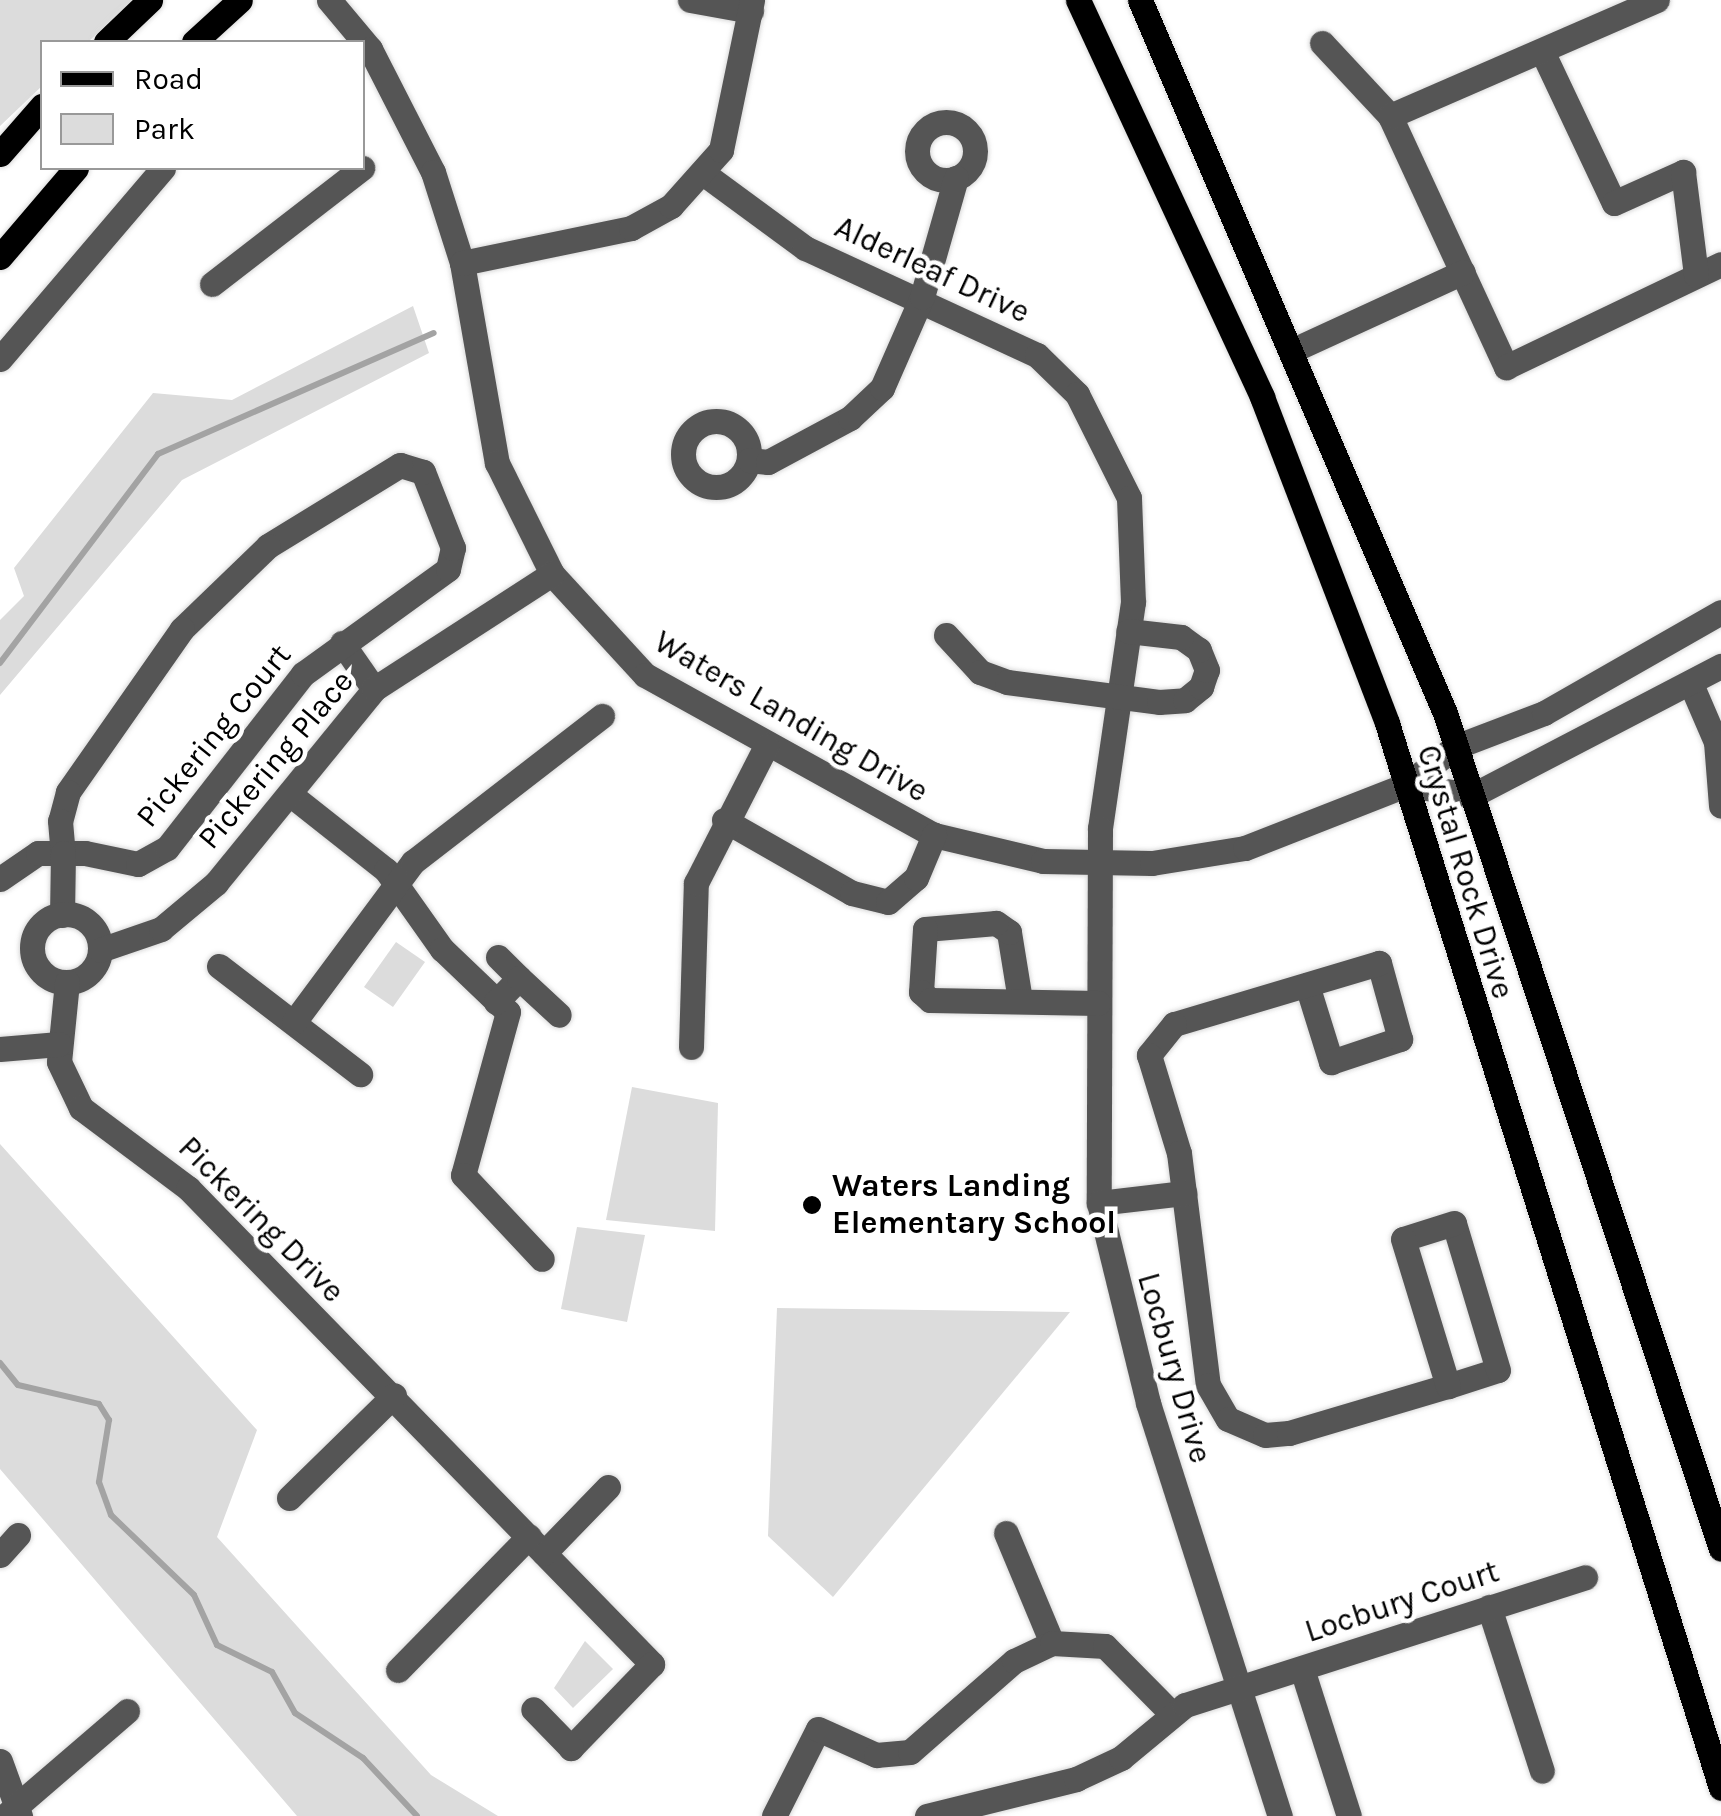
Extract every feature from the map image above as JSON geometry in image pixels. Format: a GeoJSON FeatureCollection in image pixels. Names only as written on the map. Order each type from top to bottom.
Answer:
{"type":"FeatureCollection","features":[{"type":"Feature","properties":{"kind":"main road"},"geometry":{"type":"LineString","coordinates":[[108,40],[150,0]]}},
{"type":"Feature","properties":{"kind":"main road"},"geometry":{"type":"LineString","coordinates":[[196,40],[240,0]]}},
{"type":"Feature","properties":{"kind":"main road","name":"Crystal Rock Drive"},"geometry":{"type":"LineString","coordinates":[[1078,0],[1262,398],[1406,785],[1721,1788]]}},
{"type":"Feature","properties":{"kind":"main road","name":"Crystal Rock Drive"},"geometry":{"type":"LineString","coordinates":[[1140,0],[1374,530],[1473,796],[1721,1548]]}},
{"type":"Feature","properties":{"kind":"main road"},"geometry":{"type":"LineString","coordinates":[[0,154],[40,108]]}},
{"type":"Feature","properties":{"kind":"main road"},"geometry":{"type":"LineString","coordinates":[[0,257],[74,170]]}},
{"type":"Feature","properties":{"kind":"street","name":"Waters Landing Drive"},"geometry":{"type":"LineString","coordinates":[[329,0],[356,40]]}},
{"type":"Feature","properties":{"kind":"street"},"geometry":{"type":"LineString","coordinates":[[462,263],[631,228],[703,173],[735,115],[751,5],[690,0]]}},
{"type":"Feature","properties":{"kind":"street"},"geometry":{"type":"LineString","coordinates":[[1390,116],[1657,0]]}},
{"type":"Feature","properties":{"kind":"street"},"geometry":{"type":"LineString","coordinates":[[1322,42],[1390,116],[1506,367],[1721,264]]}},
{"type":"Feature","properties":{"kind":"street"},"geometry":{"type":"LineString","coordinates":[[1542,51],[1614,204],[1683,172],[1696,275]]}},
{"type":"Feature","properties":{"kind":"street","name":"Waters Landing Drive"},"geometry":{"type":"LineString","coordinates":[[365,52],[408,115],[462,263],[497,463],[552,574],[645,675],[766,746],[934,835],[1043,861],[1101,863],[1245,848],[1406,785]]}},
{"type":"Feature","properties":{"kind":"street"},"geometry":{"type":"LineString","coordinates":[[0,360],[161,170]]}},
{"type":"Feature","properties":{"kind":"street"},"geometry":{"type":"LineString","coordinates":[[212,284],[359,170]]}},
{"type":"Feature","properties":{"kind":"street","name":"Alderleaf Drive"},"geometry":{"type":"LineString","coordinates":[[703,173],[805,248],[922,297],[1037,356],[1109,445],[1136,554],[1101,863]]}},
{"type":"Feature","properties":{"kind":"street"},"geometry":{"type":"LineString","coordinates":[[749,460],[768,462],[850,418],[882,388],[922,297],[956,178]]}},
{"type":"Feature","properties":{"kind":"street"},"geometry":{"type":"LineString","coordinates":[[1292,351],[1463,272]]}},
{"type":"Feature","properties":{"kind":"street","name":"Pickering Court"},"geometry":{"type":"LineString","coordinates":[[62,853],[152,861],[277,703],[342,643],[454,559],[424,472],[413,466],[268,546],[182,628],[68,792],[62,853],[62,915]]}},
{"type":"Feature","properties":{"kind":"street","name":"Pickering Place"},"geometry":{"type":"LineString","coordinates":[[67,982],[86,976],[100,950],[184,911],[291,795],[374,689],[552,574]]}},
{"type":"Feature","properties":{"kind":"street"},"geometry":{"type":"LineString","coordinates":[[1406,785],[1454,747],[1544,713],[1721,612]]}},
{"type":"Feature","properties":{"kind":"street"},"geometry":{"type":"LineString","coordinates":[[946,635],[980,672],[1117,700],[1185,700],[1207,670],[1180,637],[1128,630]]}},
{"type":"Feature","properties":{"kind":"street"},"geometry":{"type":"LineString","coordinates":[[342,643],[374,689]]}},
{"type":"Feature","properties":{"kind":"street"},"geometry":{"type":"LineString","coordinates":[[1406,785],[1473,796],[1721,666]]}},
{"type":"Feature","properties":{"kind":"street"},"geometry":{"type":"LineString","coordinates":[[1691,684],[1716,742],[1721,806]]}},
{"type":"Feature","properties":{"kind":"street"},"geometry":{"type":"LineString","coordinates":[[294,1022],[394,888],[462,819],[602,716]]}},
{"type":"Feature","properties":{"kind":"street"},"geometry":{"type":"LineString","coordinates":[[691,1048],[694,897],[724,820],[766,746]]}},
{"type":"Feature","properties":{"kind":"street"},"geometry":{"type":"LineString","coordinates":[[291,795],[386,870],[394,888],[511,1021],[462,1175],[542,1259]]}},
{"type":"Feature","properties":{"kind":"street"},"geometry":{"type":"LineString","coordinates":[[724,820],[852,893],[888,902],[916,878],[934,835]]}},
{"type":"Feature","properties":{"kind":"street"},"geometry":{"type":"LineString","coordinates":[[0,879],[38,852],[62,853]]}},
{"type":"Feature","properties":{"kind":"street","name":"Locbury Drive"},"geometry":{"type":"LineString","coordinates":[[1101,863],[1099,1202],[1148,1403],[1280,1816]]}},
{"type":"Feature","properties":{"kind":"street"},"geometry":{"type":"LineString","coordinates":[[67,982],[38,968],[32,946],[41,925],[62,915],[89,924],[100,950]]}},
{"type":"Feature","properties":{"kind":"street"},"geometry":{"type":"LineString","coordinates":[[1020,1000],[1009,932],[996,923],[938,922],[920,945],[921,992],[969,1003],[1098,1003]]}},
{"type":"Feature","properties":{"kind":"street"},"geometry":{"type":"LineString","coordinates":[[498,957],[558,1015]]}},
{"type":"Feature","properties":{"kind":"street"},"geometry":{"type":"LineString","coordinates":[[218,966],[360,1074]]}},
{"type":"Feature","properties":{"kind":"street"},"geometry":{"type":"LineString","coordinates":[[496,1002],[520,978]]}},
{"type":"Feature","properties":{"kind":"street","name":"Pickering Drive"},"geometry":{"type":"LineString","coordinates":[[67,982],[59,1044],[64,1082],[81,1108],[188,1188],[394,1395],[652,1664],[571,1748],[533,1709]]}},
{"type":"Feature","properties":{"kind":"street"},"geometry":{"type":"LineString","coordinates":[[1307,985],[1156,1037],[1152,1084],[1184,1193],[1208,1385],[1228,1420],[1289,1433],[1448,1386],[1498,1370],[1454,1224],[1403,1239],[1448,1386]]}},
{"type":"Feature","properties":{"kind":"street"},"geometry":{"type":"LineString","coordinates":[[0,1049],[59,1044]]}},
{"type":"Feature","properties":{"kind":"street"},"geometry":{"type":"LineString","coordinates":[[1099,1202],[1184,1193]]}},
{"type":"Feature","properties":{"kind":"street"},"geometry":{"type":"LineString","coordinates":[[289,1498],[394,1395]]}},
{"type":"Feature","properties":{"kind":"street"},"geometry":{"type":"LineString","coordinates":[[398,1670],[536,1544],[608,1487]]}},
{"type":"Feature","properties":{"kind":"street"},"geometry":{"type":"LineString","coordinates":[[1006,1533],[1052,1643]]}},
{"type":"Feature","properties":{"kind":"street"},"geometry":{"type":"LineString","coordinates":[[0,1555],[18,1535]]}},
{"type":"Feature","properties":{"kind":"street","name":"Locbury Court"},"geometry":{"type":"LineString","coordinates":[[928,1816],[1100,1771],[1172,1714],[1240,1686],[1584,1577]]}},
{"type":"Feature","properties":{"kind":"street"},"geometry":{"type":"LineString","coordinates":[[1489,1607],[1542,1771]]}},
{"type":"Feature","properties":{"kind":"street"},"geometry":{"type":"LineString","coordinates":[[774,1816],[818,1729],[876,1755],[910,1752],[1014,1660],[1052,1643],[1105,1646],[1172,1714]]}},
{"type":"Feature","properties":{"kind":"street"},"geometry":{"type":"LineString","coordinates":[[1302,1669],[1349,1816]]}},
{"type":"Feature","properties":{"kind":"street"},"geometry":{"type":"LineString","coordinates":[[0,1761],[13,1814],[127,1711]]}},
{"type":"Feature","properties":{"kind":"green space"},"geometry":{"type":"Polygon","coordinates":[[[0,0],[133,0],[90,40],[40,40],[40,88],[0,126],[0,0]]]}},
{"type":"Feature","properties":{"kind":"green space"},"geometry":{"type":"Polygon","coordinates":[[[413,306],[429,353],[182,480],[0,695],[0,620],[24,596],[14,568],[153,393],[232,400],[413,306]]]}},
{"type":"Feature","properties":{"kind":"green space"},"geometry":{"type":"Polygon","coordinates":[[[396,942],[425,962],[393,1007],[364,987],[396,942]]]}},
{"type":"Feature","properties":{"kind":"green space"},"geometry":{"type":"Polygon","coordinates":[[[632,1087],[718,1103],[715,1231],[606,1220],[632,1087]]]}},
{"type":"Feature","properties":{"kind":"green space"},"geometry":{"type":"Polygon","coordinates":[[[0,1144],[257,1430],[217,1537],[431,1775],[498,1816],[297,1816],[0,1469],[0,1144]]]}},
{"type":"Feature","properties":{"kind":"green space"},"geometry":{"type":"Polygon","coordinates":[[[577,1227],[645,1235],[627,1322],[561,1309],[577,1227]]]}},
{"type":"Feature","properties":{"kind":"green space"},"geometry":{"type":"Polygon","coordinates":[[[777,1308],[1070,1312],[833,1597],[768,1536],[777,1308]]]}},
{"type":"Feature","properties":{"kind":"green space"},"geometry":{"type":"Polygon","coordinates":[[[585,1641],[613,1669],[573,1708],[554,1688],[585,1641]]]}},
{"type":"Feature","properties":{"kind":"waterway"},"geometry":{"type":"LineString","coordinates":[[0,663],[158,454],[434,333]]}},
{"type":"Feature","properties":{"kind":"waterway"},"geometry":{"type":"LineString","coordinates":[[0,1363],[18,1385],[99,1404],[109,1420],[99,1482],[111,1515],[194,1595],[217,1645],[272,1672],[295,1713],[363,1758],[417,1816]]}},
{"type":"Feature","properties":{"kind":"place","name":"Waters Landing Elementary School"},"geometry":{"type":"Point","coordinates":[812,1205]}}]}
